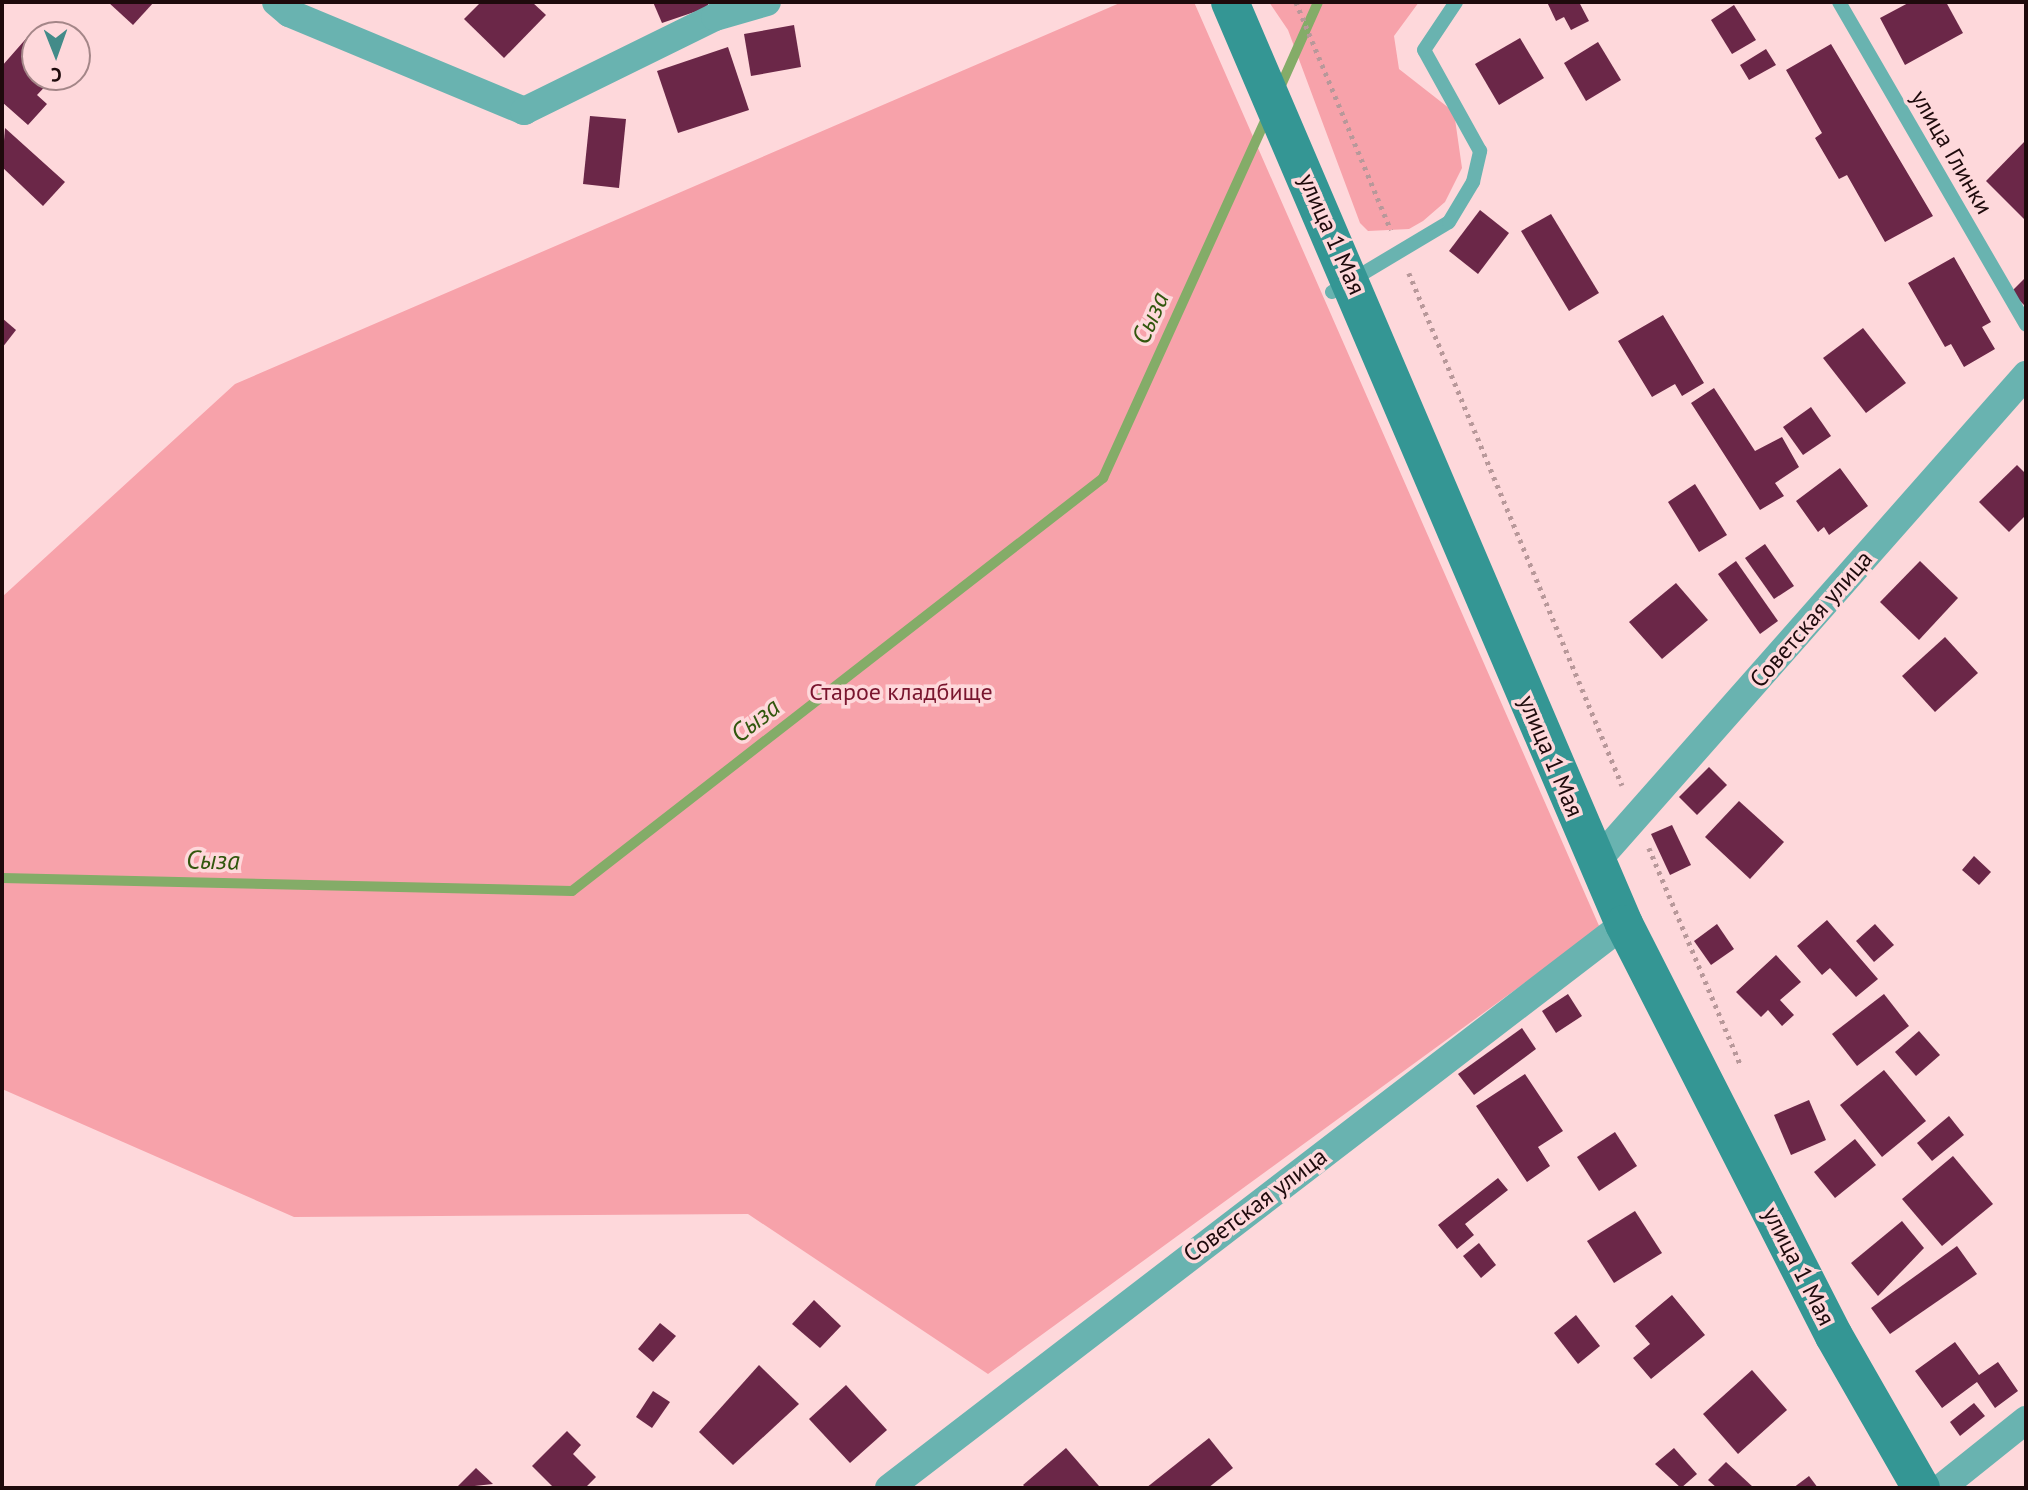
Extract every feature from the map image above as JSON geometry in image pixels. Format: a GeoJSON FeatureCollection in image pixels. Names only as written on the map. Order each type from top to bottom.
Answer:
{"type":"FeatureCollection","features":[{"type":"Feature","properties":{"kind":"main road","name":"улица 1 Мая"},"geometry":{"type":"LineString","coordinates":[[1230,2],[1343,287],[1624,924],[1835,1336],[1921,1488]]}},
{"type":"Feature","properties":{"kind":"street"},"geometry":{"type":"LineString","coordinates":[[276,2],[289,13],[524,111],[715,17],[767,2]]}},
{"type":"Feature","properties":{"kind":"street","name":"Советская улица"},"geometry":{"type":"LineString","coordinates":[[1596,862],[2022,389]]}},
{"type":"Feature","properties":{"kind":"street","name":"Советская улица"},"geometry":{"type":"LineString","coordinates":[[888,1488],[1624,924]]}},
{"type":"Feature","properties":{"kind":"street"},"geometry":{"type":"LineString","coordinates":[[1941,1488],[2026,1420]]}},
{"type":"Feature","properties":{"kind":"lane"},"geometry":{"type":"LineString","coordinates":[[1343,287],[1449,222],[1473,183],[1480,151],[1423,50],[1456,2]]}},
{"type":"Feature","properties":{"kind":"lane","name":"улица Глинки"},"geometry":{"type":"LineString","coordinates":[[1839,2],[2026,324]]}},
{"type":"Feature","properties":{"kind":"path"},"geometry":{"type":"LineString","coordinates":[[1296,2],[1747,1080]]}},
{"type":"Feature","properties":{"kind":"green space","name":"Старое кладбище"},"geometry":{"type":"Polygon","coordinates":[[[1122,2],[1194,2],[1600,928],[988,1374],[748,1214],[294,1217],[2,1089],[2,597],[235,384],[1122,2]]]}},
{"type":"Feature","properties":{"kind":"green space"},"geometry":{"type":"Polygon","coordinates":[[[1269,2],[1419,2],[1394,36],[1399,69],[1454,112],[1462,168],[1445,202],[1423,221],[1409,229],[1368,231],[1360,223],[1288,30],[1269,2]]]}},
{"type":"Feature","properties":{"kind":"building"},"geometry":{"type":"Polygon","coordinates":[[[108,2],[154,2],[133,25],[108,2]]]}},
{"type":"Feature","properties":{"kind":"building"},"geometry":{"type":"Polygon","coordinates":[[[481,2],[532,2],[546,15],[504,58],[464,19],[481,2]]]}},
{"type":"Feature","properties":{"kind":"building"},"geometry":{"type":"Polygon","coordinates":[[[653,2],[707,2],[709,7],[662,23],[653,2]]]}},
{"type":"Feature","properties":{"kind":"building"},"geometry":{"type":"Polygon","coordinates":[[[1547,2],[1579,2],[1589,21],[1571,30],[1564,17],[1556,21],[1547,2]]]}},
{"type":"Feature","properties":{"kind":"building"},"geometry":{"type":"Polygon","coordinates":[[[1910,2],[1946,2],[1963,33],[1905,65],[1880,18],[1910,2]]]}},
{"type":"Feature","properties":{"kind":"building"},"geometry":{"type":"Polygon","coordinates":[[[1734,5],[1756,40],[1732,54],[1711,20],[1734,5]]]}},
{"type":"Feature","properties":{"kind":"building"},"geometry":{"type":"Polygon","coordinates":[[[794,25],[801,67],[751,76],[744,34],[794,25]]]}},
{"type":"Feature","properties":{"kind":"building"},"geometry":{"type":"Polygon","coordinates":[[[1520,38],[1544,78],[1499,105],[1475,64],[1520,38]]]}},
{"type":"Feature","properties":{"kind":"building"},"geometry":{"type":"Polygon","coordinates":[[[1598,42],[1621,80],[1586,101],[1564,63],[1598,42]]]}},
{"type":"Feature","properties":{"kind":"building"},"geometry":{"type":"Polygon","coordinates":[[[21,44],[21,91],[41,91],[37,95],[47,104],[28,125],[2,102],[2,66],[21,44]]]}},
{"type":"Feature","properties":{"kind":"building"},"geometry":{"type":"Polygon","coordinates":[[[1831,44],[1933,216],[1885,242],[1847,175],[1839,179],[1815,138],[1822,133],[1786,70],[1831,44]]]}},
{"type":"Feature","properties":{"kind":"building"},"geometry":{"type":"Polygon","coordinates":[[[728,47],[749,110],[678,133],[657,71],[728,47]]]}},
{"type":"Feature","properties":{"kind":"building"},"geometry":{"type":"Polygon","coordinates":[[[1766,49],[1776,65],[1749,80],[1740,65],[1766,49]]]}},
{"type":"Feature","properties":{"kind":"building"},"geometry":{"type":"Polygon","coordinates":[[[590,116],[626,119],[619,188],[583,184],[590,116]]]}},
{"type":"Feature","properties":{"kind":"building"},"geometry":{"type":"Polygon","coordinates":[[[5,128],[65,182],[43,206],[2,167],[5,128]]]}},
{"type":"Feature","properties":{"kind":"building"},"geometry":{"type":"Polygon","coordinates":[[[2026,140],[2026,221],[1986,181],[2026,140]]]}},
{"type":"Feature","properties":{"kind":"building"},"geometry":{"type":"Polygon","coordinates":[[[1480,210],[1509,233],[1478,274],[1449,251],[1480,210]]]}},
{"type":"Feature","properties":{"kind":"building"},"geometry":{"type":"Polygon","coordinates":[[[1551,214],[1599,293],[1569,311],[1521,231],[1551,214]]]}},
{"type":"Feature","properties":{"kind":"building"},"geometry":{"type":"Polygon","coordinates":[[[1954,257],[1991,322],[1982,327],[1995,349],[1964,367],[1951,344],[1945,347],[1908,283],[1954,257]]]}},
{"type":"Feature","properties":{"kind":"building"},"geometry":{"type":"Polygon","coordinates":[[[2026,277],[2026,307],[2011,292],[2026,277]]]}},
{"type":"Feature","properties":{"kind":"building"},"geometry":{"type":"Polygon","coordinates":[[[1663,315],[1704,383],[1682,396],[1675,384],[1652,397],[1618,341],[1663,315]]]}},
{"type":"Feature","properties":{"kind":"building"},"geometry":{"type":"Polygon","coordinates":[[[2,318],[16,330],[2,348],[2,318]]]}},
{"type":"Feature","properties":{"kind":"building"},"geometry":{"type":"Polygon","coordinates":[[[1863,328],[1906,383],[1866,413],[1823,358],[1863,328]]]}},
{"type":"Feature","properties":{"kind":"building"},"geometry":{"type":"Polygon","coordinates":[[[1714,388],[1755,451],[1782,437],[1799,467],[1775,483],[1784,496],[1760,510],[1691,403],[1714,388]]]}},
{"type":"Feature","properties":{"kind":"building"},"geometry":{"type":"Polygon","coordinates":[[[1811,407],[1831,436],[1803,455],[1783,427],[1811,407]]]}},
{"type":"Feature","properties":{"kind":"building"},"geometry":{"type":"Polygon","coordinates":[[[2017,465],[2026,474],[2026,515],[2009,532],[1979,502],[2017,465]]]}},
{"type":"Feature","properties":{"kind":"building"},"geometry":{"type":"Polygon","coordinates":[[[1840,468],[1868,506],[1829,535],[1824,527],[1818,532],[1796,501],[1840,468]]]}},
{"type":"Feature","properties":{"kind":"building"},"geometry":{"type":"Polygon","coordinates":[[[1695,484],[1727,535],[1699,552],[1668,502],[1695,484]]]}},
{"type":"Feature","properties":{"kind":"building"},"geometry":{"type":"Polygon","coordinates":[[[1765,544],[1794,586],[1774,599],[1745,558],[1765,544]]]}},
{"type":"Feature","properties":{"kind":"building"},"geometry":{"type":"Polygon","coordinates":[[[1736,561],[1778,621],[1760,634],[1718,574],[1736,561]]]}},
{"type":"Feature","properties":{"kind":"building"},"geometry":{"type":"Polygon","coordinates":[[[1920,561],[1958,598],[1919,640],[1880,602],[1920,561]]]}},
{"type":"Feature","properties":{"kind":"building"},"geometry":{"type":"Polygon","coordinates":[[[1676,583],[1708,620],[1662,659],[1629,622],[1676,583]]]}},
{"type":"Feature","properties":{"kind":"building"},"geometry":{"type":"Polygon","coordinates":[[[1945,637],[1978,673],[1935,712],[1902,676],[1945,637]]]}},
{"type":"Feature","properties":{"kind":"building"},"geometry":{"type":"Polygon","coordinates":[[[1709,767],[1727,785],[1697,815],[1679,797],[1709,767]]]}},
{"type":"Feature","properties":{"kind":"building"},"geometry":{"type":"Polygon","coordinates":[[[1739,801],[1784,842],[1750,879],[1705,837],[1739,801]]]}},
{"type":"Feature","properties":{"kind":"building"},"geometry":{"type":"Polygon","coordinates":[[[1672,825],[1691,865],[1670,875],[1651,834],[1672,825]]]}},
{"type":"Feature","properties":{"kind":"building"},"geometry":{"type":"Polygon","coordinates":[[[1974,856],[1991,872],[1979,885],[1962,870],[1974,856]]]}},
{"type":"Feature","properties":{"kind":"building"},"geometry":{"type":"Polygon","coordinates":[[[1827,920],[1878,979],[1856,997],[1830,968],[1822,975],[1797,946],[1827,920]]]}},
{"type":"Feature","properties":{"kind":"building"},"geometry":{"type":"Polygon","coordinates":[[[1717,924],[1734,949],[1711,965],[1694,941],[1717,924]]]}},
{"type":"Feature","properties":{"kind":"building"},"geometry":{"type":"Polygon","coordinates":[[[1875,924],[1894,945],[1874,962],[1856,941],[1875,924]]]}},
{"type":"Feature","properties":{"kind":"building"},"geometry":{"type":"Polygon","coordinates":[[[1776,955],[1801,982],[1780,1000],[1794,1015],[1782,1026],[1768,1010],[1761,1017],[1736,992],[1776,955]]]}},
{"type":"Feature","properties":{"kind":"building"},"geometry":{"type":"Polygon","coordinates":[[[1568,994],[1582,1016],[1556,1033],[1542,1011],[1568,994]]]}},
{"type":"Feature","properties":{"kind":"building"},"geometry":{"type":"Polygon","coordinates":[[[1884,994],[1909,1026],[1857,1066],[1832,1034],[1884,994]]]}},
{"type":"Feature","properties":{"kind":"building"},"geometry":{"type":"Polygon","coordinates":[[[1522,1028],[1536,1049],[1474,1095],[1458,1074],[1522,1028]]]}},
{"type":"Feature","properties":{"kind":"building"},"geometry":{"type":"Polygon","coordinates":[[[1919,1031],[1940,1055],[1916,1076],[1895,1052],[1919,1031]]]}},
{"type":"Feature","properties":{"kind":"building"},"geometry":{"type":"Polygon","coordinates":[[[1884,1070],[1926,1121],[1882,1157],[1840,1105],[1884,1070]]]}},
{"type":"Feature","properties":{"kind":"building"},"geometry":{"type":"Polygon","coordinates":[[[1525,1074],[1563,1131],[1538,1147],[1550,1166],[1527,1182],[1476,1106],[1525,1074]]]}},
{"type":"Feature","properties":{"kind":"building"},"geometry":{"type":"Polygon","coordinates":[[[1809,1100],[1826,1140],[1791,1155],[1774,1115],[1809,1100]]]}},
{"type":"Feature","properties":{"kind":"building"},"geometry":{"type":"Polygon","coordinates":[[[1949,1116],[1964,1135],[1932,1161],[1917,1143],[1949,1116]]]}},
{"type":"Feature","properties":{"kind":"building"},"geometry":{"type":"Polygon","coordinates":[[[1615,1132],[1637,1166],[1599,1191],[1577,1157],[1615,1132]]]}},
{"type":"Feature","properties":{"kind":"building"},"geometry":{"type":"Polygon","coordinates":[[[1855,1139],[1876,1165],[1835,1198],[1814,1172],[1855,1139]]]}},
{"type":"Feature","properties":{"kind":"building"},"geometry":{"type":"Polygon","coordinates":[[[1953,1156],[1993,1204],[1942,1246],[1902,1199],[1953,1156]]]}},
{"type":"Feature","properties":{"kind":"building"},"geometry":{"type":"Polygon","coordinates":[[[1498,1178],[1508,1190],[1465,1224],[1474,1235],[1457,1249],[1438,1225],[1498,1178]]]}},
{"type":"Feature","properties":{"kind":"building"},"geometry":{"type":"Polygon","coordinates":[[[1635,1211],[1662,1253],[1614,1283],[1587,1241],[1635,1211]]]}},
{"type":"Feature","properties":{"kind":"building"},"geometry":{"type":"Polygon","coordinates":[[[1902,1221],[1924,1248],[1878,1296],[1851,1263],[1902,1221]]]}},
{"type":"Feature","properties":{"kind":"building"},"geometry":{"type":"Polygon","coordinates":[[[1479,1243],[1496,1265],[1481,1278],[1463,1256],[1479,1243]]]}},
{"type":"Feature","properties":{"kind":"building"},"geometry":{"type":"Polygon","coordinates":[[[1957,1246],[1977,1274],[1890,1334],[1871,1308],[1957,1246]]]}},
{"type":"Feature","properties":{"kind":"building"},"geometry":{"type":"Polygon","coordinates":[[[1672,1295],[1705,1335],[1651,1379],[1633,1358],[1650,1344],[1635,1326],[1672,1295]]]}},
{"type":"Feature","properties":{"kind":"building"},"geometry":{"type":"Polygon","coordinates":[[[814,1300],[841,1326],[820,1348],[792,1324],[814,1300]]]}},
{"type":"Feature","properties":{"kind":"building"},"geometry":{"type":"Polygon","coordinates":[[[1576,1315],[1600,1346],[1578,1364],[1554,1333],[1576,1315]]]}},
{"type":"Feature","properties":{"kind":"building"},"geometry":{"type":"Polygon","coordinates":[[[660,1323],[676,1336],[653,1362],[638,1349],[660,1323]]]}},
{"type":"Feature","properties":{"kind":"building"},"geometry":{"type":"Polygon","coordinates":[[[1955,1342],[1979,1375],[1998,1362],[2018,1391],[1995,1408],[1977,1382],[1942,1408],[1915,1371],[1955,1342]]]}},
{"type":"Feature","properties":{"kind":"building"},"geometry":{"type":"Polygon","coordinates":[[[759,1365],[799,1404],[733,1465],[699,1432],[759,1365]]]}},
{"type":"Feature","properties":{"kind":"building"},"geometry":{"type":"Polygon","coordinates":[[[1752,1370],[1787,1410],[1738,1454],[1703,1414],[1752,1370]]]}},
{"type":"Feature","properties":{"kind":"building"},"geometry":{"type":"Polygon","coordinates":[[[846,1385],[887,1430],[850,1463],[809,1419],[846,1385]]]}},
{"type":"Feature","properties":{"kind":"building"},"geometry":{"type":"Polygon","coordinates":[[[653,1391],[670,1402],[652,1428],[636,1417],[653,1391]]]}},
{"type":"Feature","properties":{"kind":"building"},"geometry":{"type":"Polygon","coordinates":[[[1974,1403],[1985,1416],[1960,1436],[1950,1422],[1974,1403]]]}},
{"type":"Feature","properties":{"kind":"building"},"geometry":{"type":"Polygon","coordinates":[[[567,1431],[581,1445],[573,1454],[596,1477],[585,1488],[554,1488],[532,1466],[567,1431]]]}},
{"type":"Feature","properties":{"kind":"building"},"geometry":{"type":"Polygon","coordinates":[[[1209,1438],[1233,1468],[1208,1488],[1146,1488],[1209,1438]]]}},
{"type":"Feature","properties":{"kind":"building"},"geometry":{"type":"Polygon","coordinates":[[[1066,1448],[1099,1486],[1026,1488],[1023,1485],[1066,1448]]]}},
{"type":"Feature","properties":{"kind":"building"},"geometry":{"type":"Polygon","coordinates":[[[1674,1448],[1697,1474],[1681,1488],[1655,1464],[1674,1448]]]}},
{"type":"Feature","properties":{"kind":"building"},"geometry":{"type":"Polygon","coordinates":[[[1726,1462],[1754,1488],[1717,1488],[1708,1480],[1726,1462]]]}},
{"type":"Feature","properties":{"kind":"building"},"geometry":{"type":"Polygon","coordinates":[[[476,1468],[493,1484],[456,1488],[476,1468]]]}},
{"type":"Feature","properties":{"kind":"building"},"geometry":{"type":"Polygon","coordinates":[[[1809,1476],[1818,1488],[1793,1488],[1809,1476]]]}},
{"type":"Feature","properties":{"kind":"waterway","name":"Сыза"},"geometry":{"type":"LineString","coordinates":[[1278,92],[1318,2]]}},
{"type":"Feature","properties":{"kind":"waterway","name":"Сыза"},"geometry":{"type":"LineString","coordinates":[[2,878],[572,891],[1103,478],[1267,116]]}}]}
